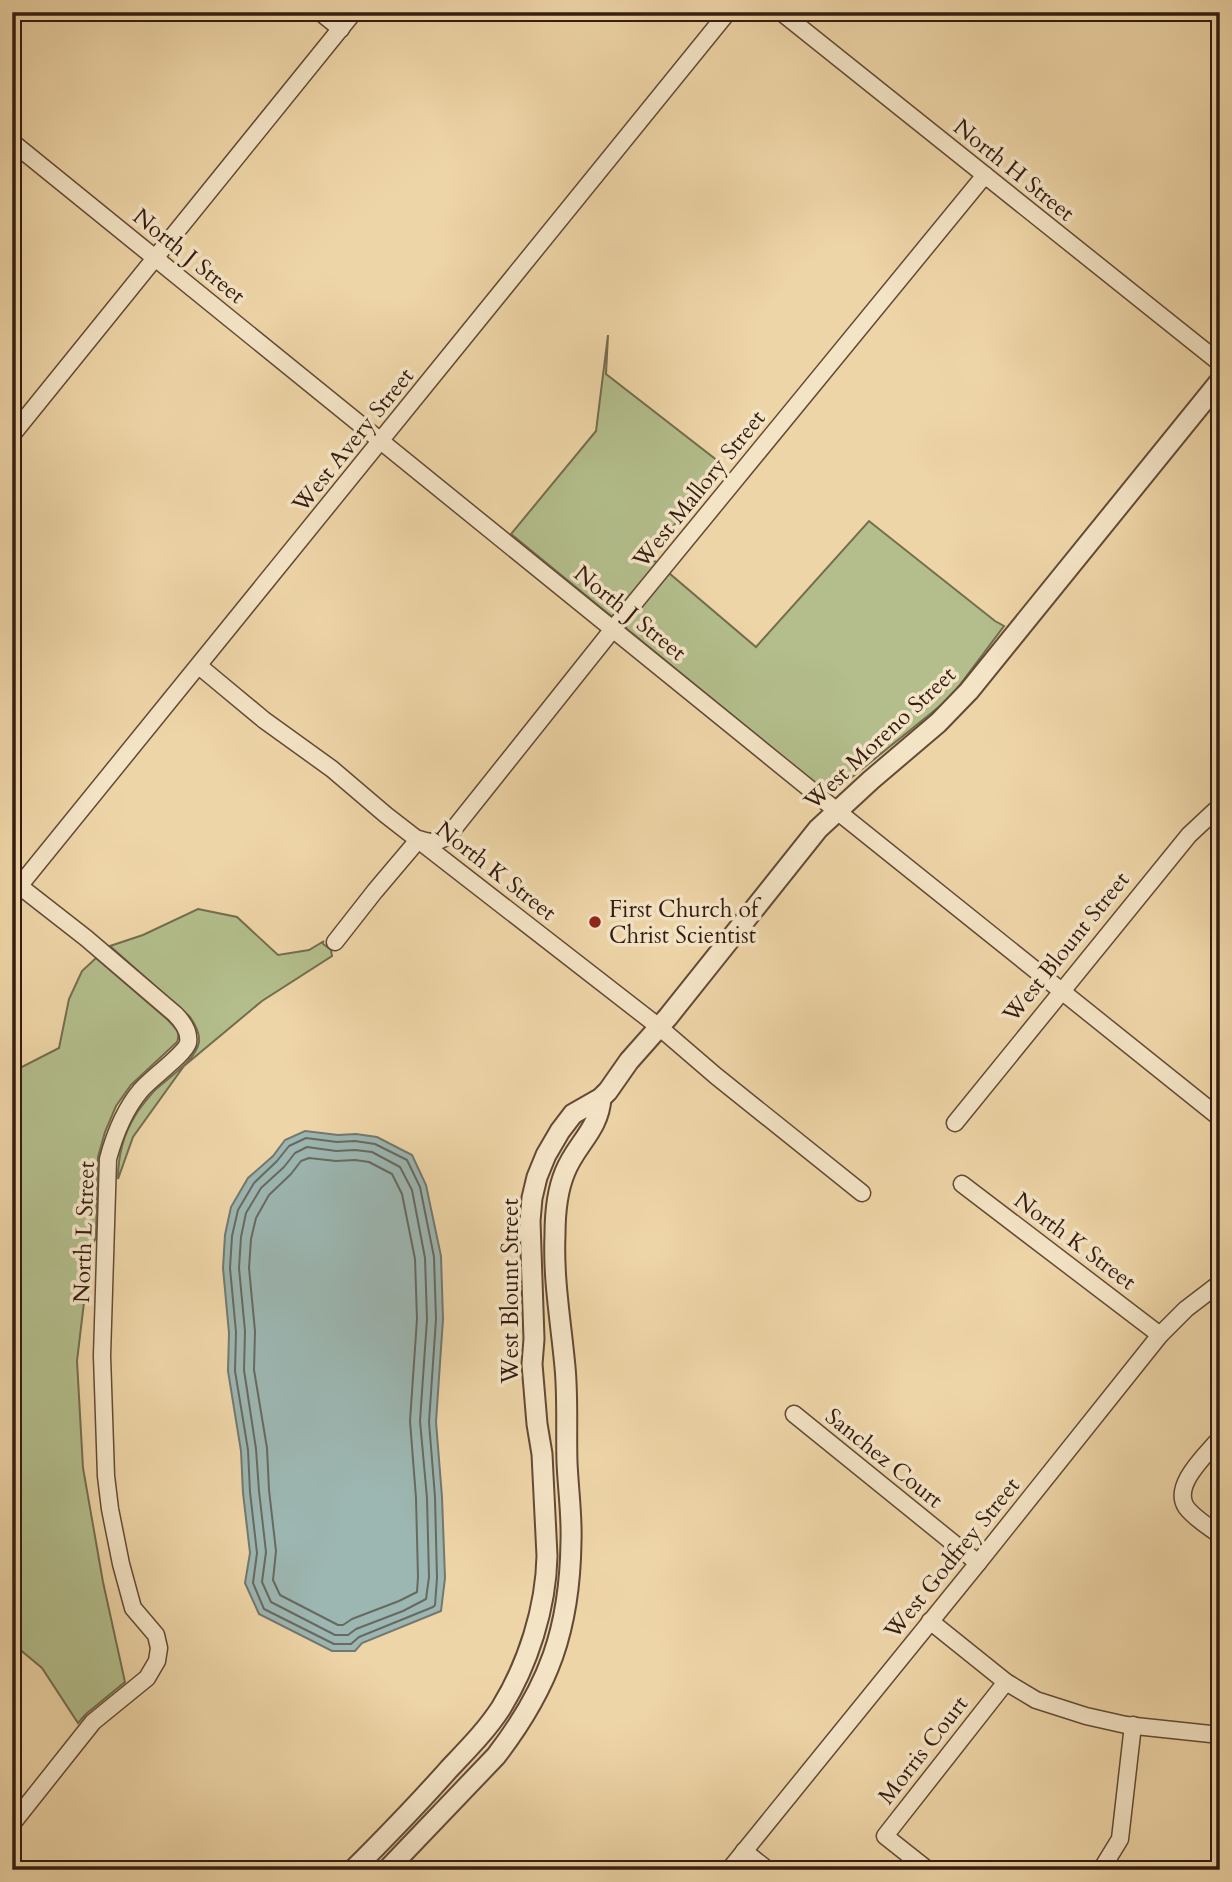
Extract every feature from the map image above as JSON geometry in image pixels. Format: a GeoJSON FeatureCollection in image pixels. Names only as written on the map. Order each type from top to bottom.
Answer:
{"type":"FeatureCollection","features":[{"type":"Feature","properties":{"kind":"street"},"geometry":{"type":"LineString","coordinates":[[320,12],[341,29]]}},
{"type":"Feature","properties":{"kind":"street"},"geometry":{"type":"LineString","coordinates":[[12,435],[354,12]]}},
{"type":"Feature","properties":{"kind":"street","name":"West Avery Street"},"geometry":{"type":"LineString","coordinates":[[15,887],[199,666],[728,12]]}},
{"type":"Feature","properties":{"kind":"street","name":"North H Street"},"geometry":{"type":"LineString","coordinates":[[780,12],[1220,363]]}},
{"type":"Feature","properties":{"kind":"street","name":"North J Street"},"geometry":{"type":"LineString","coordinates":[[12,142],[1220,1118]]}},
{"type":"Feature","properties":{"kind":"street","name":"West Mallory Street"},"geometry":{"type":"LineString","coordinates":[[419,839],[431,843],[447,836],[985,175]]}},
{"type":"Feature","properties":{"kind":"street","name":"West Moreno Street"},"geometry":{"type":"LineString","coordinates":[[601,1098],[818,829],[938,723],[969,691],[1220,381]]}},
{"type":"Feature","properties":{"kind":"street","name":"North K Street"},"geometry":{"type":"LineString","coordinates":[[199,666],[264,720],[332,769],[386,816],[659,1027],[862,1193]]}},
{"type":"Feature","properties":{"kind":"street","name":"West Blount Street"},"geometry":{"type":"LineString","coordinates":[[955,1123],[1189,835],[1220,806]]}},
{"type":"Feature","properties":{"kind":"street"},"geometry":{"type":"LineString","coordinates":[[335,943],[419,839]]}},
{"type":"Feature","properties":{"kind":"street","name":"North L Street"},"geometry":{"type":"LineString","coordinates":[[12,1824],[93,1722],[151,1674],[158,1661],[156,1635],[133,1608],[121,1564],[106,1476],[102,1356],[108,1159],[114,1135],[125,1111],[147,1083],[186,1048],[189,1040],[183,1023],[175,1014],[86,938],[15,887]]}},
{"type":"Feature","properties":{"kind":"street","name":"West Blount Street"},"geometry":{"type":"LineString","coordinates":[[353,1870],[482,1734],[501,1707],[529,1650],[536,1625],[547,1556],[542,1454],[532,1364],[532,1198],[546,1155],[560,1131],[573,1114],[601,1098],[593,1130],[579,1147],[564,1173],[555,1226],[556,1275],[568,1395],[567,1457],[571,1538],[563,1621],[551,1664],[541,1687],[496,1756],[387,1870]]}},
{"type":"Feature","properties":{"kind":"street","name":"North K Street"},"geometry":{"type":"LineString","coordinates":[[962,1184],[1160,1335]]}},
{"type":"Feature","properties":{"kind":"street","name":"West Godfrey Street"},"geometry":{"type":"LineString","coordinates":[[729,1870],[1160,1335],[1186,1309],[1220,1283]]}},
{"type":"Feature","properties":{"kind":"street","name":"Sanchez Court"},"geometry":{"type":"LineString","coordinates":[[794,1414],[978,1563]]}},
{"type":"Feature","properties":{"kind":"street"},"geometry":{"type":"LineString","coordinates":[[1220,1438],[1185,1481],[1182,1490],[1187,1508],[1220,1535]]}},
{"type":"Feature","properties":{"kind":"street"},"geometry":{"type":"LineString","coordinates":[[547,1556],[570,1559]]}},
{"type":"Feature","properties":{"kind":"street"},"geometry":{"type":"LineString","coordinates":[[930,1621],[1006,1682],[1036,1700],[1086,1716],[1133,1725],[1220,1735]]}},
{"type":"Feature","properties":{"kind":"street","name":"Morris Court"},"geometry":{"type":"LineString","coordinates":[[928,1870],[885,1836],[1006,1682]]}},
{"type":"Feature","properties":{"kind":"street"},"geometry":{"type":"LineString","coordinates":[[1106,1868],[1120,1839],[1133,1725]]}},
{"type":"Feature","properties":{"kind":"street"},"geometry":{"type":"LineString","coordinates":[[422,1800],[439,1817]]}},
{"type":"Feature","properties":{"kind":"street"},"geometry":{"type":"LineString","coordinates":[[744,1851],[768,1870]]}},
{"type":"Feature","properties":{"kind":"green space"},"geometry":{"type":"Polygon","coordinates":[[[608,335],[606,374],[723,465],[649,556],[756,647],[869,521],[1004,626],[950,698],[836,790],[821,788],[511,534],[596,431],[608,335]]]}},
{"type":"Feature","properties":{"kind":"green space"},"geometry":{"type":"Polygon","coordinates":[[[198,909],[237,917],[278,955],[309,950],[324,941],[322,943],[331,950],[332,956],[262,1001],[184,1066],[133,1137],[118,1179],[122,1146],[135,1116],[155,1090],[193,1055],[199,1038],[197,1028],[190,1017],[110,946],[143,935],[198,909]]]}},
{"type":"Feature","properties":{"kind":"green space"},"geometry":{"type":"Polygon","coordinates":[[[96,958],[168,1020],[178,1035],[177,1042],[131,1085],[116,1106],[98,1157],[96,1237],[90,1252],[77,1361],[83,1468],[103,1582],[125,1682],[78,1723],[42,1668],[12,1643],[12,1067],[20,1068],[59,1048],[69,999],[82,971],[96,958]]]}},
{"type":"Feature","properties":{"kind":"water"},"geometry":{"type":"Polygon","coordinates":[[[305,1131],[377,1137],[412,1155],[426,1185],[441,1256],[443,1319],[436,1422],[445,1578],[441,1611],[362,1643],[355,1651],[332,1651],[259,1614],[245,1583],[250,1553],[241,1451],[228,1371],[229,1333],[223,1268],[225,1235],[231,1207],[248,1178],[273,1156],[285,1140],[305,1131]]]}},
{"type":"Feature","properties":{"kind":"place","name":"First Church of Christ Scientist"},"geometry":{"type":"Point","coordinates":[595,922]}}]}
